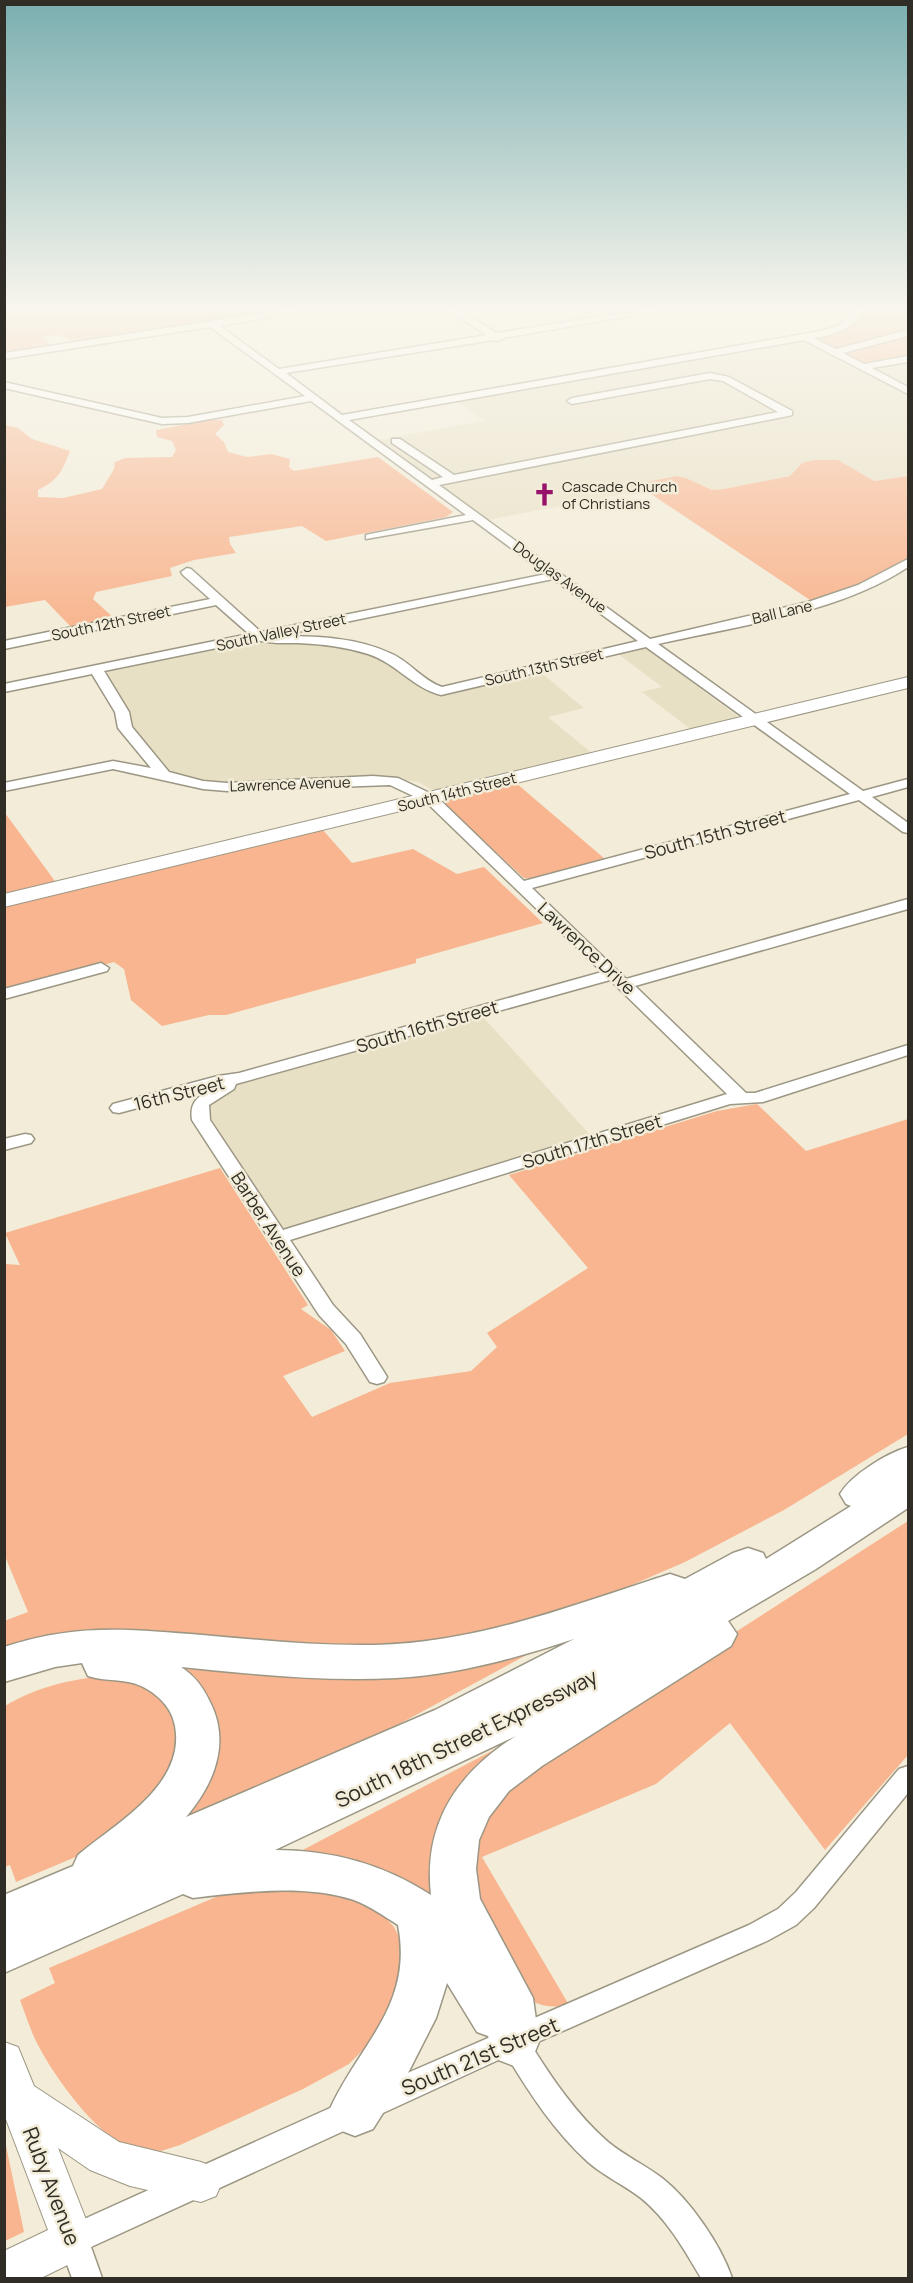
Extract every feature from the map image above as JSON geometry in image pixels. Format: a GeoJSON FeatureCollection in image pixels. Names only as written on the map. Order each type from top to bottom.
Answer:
{"type":"FeatureCollection","features":[{"type":"Feature","properties":{"kind":"highway","name":"South 18th Street Expressway"},"geometry":{"type":"LineString","coordinates":[[21,1928],[73,1890],[451,1723],[609,1641],[751,1562],[909,1461]]}},
{"type":"Feature","properties":{"kind":"highway","name":"South 18th Street Expressway"},"geometry":{"type":"LineString","coordinates":[[21,1928],[167,1880],[514,1718],[666,1638],[801,1558],[909,1489]]}},
{"type":"Feature","properties":{"kind":"highway"},"geometry":{"type":"LineString","coordinates":[[514,2042],[508,1998],[470,1930],[456,1899],[452,1869],[456,1840],[470,1806],[493,1778],[526,1754],[714,1635],[801,1558]]}},
{"type":"Feature","properties":{"kind":"highway"},"geometry":{"type":"LineString","coordinates":[[6,1678],[32,1654],[71,1646],[112,1644],[250,1656],[398,1660],[472,1650],[550,1632],[751,1562]]}},
{"type":"Feature","properties":{"kind":"highway"},"geometry":{"type":"LineString","coordinates":[[6,1678],[50,1668],[96,1664],[135,1665],[164,1678],[187,1696],[198,1720],[199,1742],[195,1767],[180,1791],[161,1814],[73,1890]]}},
{"type":"Feature","properties":{"kind":"highway"},"geometry":{"type":"LineString","coordinates":[[167,1880],[272,1869],[354,1877],[393,1894],[420,1914],[447,1941],[485,2003],[514,2042]]}},
{"type":"Feature","properties":{"kind":"highway"},"geometry":{"type":"LineString","coordinates":[[354,2111],[400,2041],[419,2000],[426,1955],[420,1914]]}},
{"type":"Feature","properties":{"kind":"street"},"geometry":{"type":"LineString","coordinates":[[142,417],[162,421],[208,417]]}},
{"type":"Feature","properties":{"kind":"street"},"geometry":{"type":"LineString","coordinates":[[341,418],[349,417]]}},
{"type":"Feature","properties":{"kind":"street"},"geometry":{"type":"LineString","coordinates":[[431,483],[770,417]]}},
{"type":"Feature","properties":{"kind":"street","name":"Douglas Avenue"},"geometry":{"type":"LineString","coordinates":[[341,418],[648,643],[909,829]]}},
{"type":"Feature","properties":{"kind":"street"},"geometry":{"type":"LineString","coordinates":[[396,441],[451,478]]}},
{"type":"Feature","properties":{"kind":"street"},"geometry":{"type":"LineString","coordinates":[[370,537],[477,516]]}},
{"type":"Feature","properties":{"kind":"street","name":"Ball Lane"},"geometry":{"type":"LineString","coordinates":[[648,643],[812,605],[849,594],[887,577],[909,562]]}},
{"type":"Feature","properties":{"kind":"street"},"geometry":{"type":"LineString","coordinates":[[187,572],[259,637]]}},
{"type":"Feature","properties":{"kind":"street","name":"South Valley Street"},"geometry":{"type":"LineString","coordinates":[[4,688],[97,671],[557,575]]}},
{"type":"Feature","properties":{"kind":"street","name":"South 12th Street"},"geometry":{"type":"LineString","coordinates":[[4,645],[218,601]]}},
{"type":"Feature","properties":{"kind":"street","name":"South 13th Street"},"geometry":{"type":"LineString","coordinates":[[259,637],[272,641],[297,639],[327,642],[378,653],[395,660],[433,689],[441,691],[648,643]]}},
{"type":"Feature","properties":{"kind":"street"},"geometry":{"type":"LineString","coordinates":[[97,671],[122,712],[125,728],[164,775]]}},
{"type":"Feature","properties":{"kind":"street","name":"South 14th Street"},"geometry":{"type":"LineString","coordinates":[[4,901],[909,683]]}},
{"type":"Feature","properties":{"kind":"street"},"geometry":{"type":"LineString","coordinates":[[4,787],[114,765],[164,775]]}},
{"type":"Feature","properties":{"kind":"street","name":"Lawrence Avenue"},"geometry":{"type":"LineString","coordinates":[[164,775],[203,785],[227,787],[393,781],[431,799]]}},
{"type":"Feature","properties":{"kind":"street","name":"South 15th Street"},"geometry":{"type":"LineString","coordinates":[[522,886],[909,783]]}},
{"type":"Feature","properties":{"kind":"street","name":"Lawrence Drive"},"geometry":{"type":"LineString","coordinates":[[431,799],[742,1099]]}},
{"type":"Feature","properties":{"kind":"street","name":"South 16th Street"},"geometry":{"type":"LineString","coordinates":[[240,1078],[909,904]]}},
{"type":"Feature","properties":{"kind":"street"},"geometry":{"type":"LineString","coordinates":[[4,994],[101,968]]}},
{"type":"Feature","properties":{"kind":"street","name":"South 17th Street"},"geometry":{"type":"LineString","coordinates":[[277,1238],[729,1099],[757,1098],[909,1050]]}},
{"type":"Feature","properties":{"kind":"street","name":"16th Street"},"geometry":{"type":"LineString","coordinates":[[119,1108],[218,1081],[240,1078]]}},
{"type":"Feature","properties":{"kind":"street","name":"Barber Avenue"},"geometry":{"type":"LineString","coordinates":[[240,1078],[201,1103],[199,1110],[201,1120],[326,1310],[353,1339],[377,1377]]}},
{"type":"Feature","properties":{"kind":"street"},"geometry":{"type":"LineString","coordinates":[[4,1145],[25,1139]]}},
{"type":"Feature","properties":{"kind":"street","name":"South 21st Street"},"geometry":{"type":"LineString","coordinates":[[4,2274],[354,2111],[758,1933],[786,1917],[805,1900],[909,1776]]}},
{"type":"Feature","properties":{"kind":"street"},"geometry":{"type":"LineString","coordinates":[[514,2042],[541,2085],[597,2152],[655,2191],[677,2211],[717,2278]]}},
{"type":"Feature","properties":{"kind":"street","name":"Ruby Avenue"},"geometry":{"type":"LineString","coordinates":[[4,2060],[87,2278]]}},
{"type":"Feature","properties":{"kind":"street"},"geometry":{"type":"LineString","coordinates":[[18,2098],[105,2156],[130,2166],[201,2182]]}},
{"type":"Feature","properties":{"kind":"shaded area"},"geometry":{"type":"Polygon","coordinates":[[[478,417],[908,417],[908,476],[874,481],[838,460],[814,460],[802,463],[790,476],[724,489],[712,490],[686,478],[637,485],[644,490],[487,520],[378,440],[484,421],[478,417]]]}},
{"type":"Feature","properties":{"kind":"shaded area"},"geometry":{"type":"Polygon","coordinates":[[[209,420],[222,420],[224,425],[215,434],[224,442],[228,452],[247,457],[271,454],[290,459],[289,467],[294,471],[378,457],[453,512],[446,517],[326,541],[302,526],[229,537],[230,544],[236,553],[194,560],[170,568],[172,576],[96,592],[93,599],[116,620],[73,629],[45,600],[5,607],[5,425],[18,428],[32,439],[70,451],[58,475],[38,490],[38,497],[63,498],[102,489],[114,469],[115,462],[125,458],[172,457],[176,450],[172,441],[157,437],[156,430],[209,420]]]}},
{"type":"Feature","properties":{"kind":"shaded area"},"geometry":{"type":"Polygon","coordinates":[[[814,460],[838,460],[874,481],[908,476],[908,559],[886,574],[813,602],[636,484],[677,476],[712,490],[724,489],[790,476],[802,463],[814,460]]]}},
{"type":"Feature","properties":{"kind":"shaded area"},"geometry":{"type":"Polygon","coordinates":[[[256,640],[268,644],[322,644],[367,654],[382,659],[429,691],[539,671],[584,708],[548,717],[594,755],[436,792],[418,782],[387,778],[256,786],[202,783],[169,770],[130,723],[122,700],[102,673],[256,640]]]}},
{"type":"Feature","properties":{"kind":"shaded area"},"geometry":{"type":"Polygon","coordinates":[[[638,648],[647,649],[740,718],[693,731],[642,692],[662,687],[617,653],[638,648]]]}},
{"type":"Feature","properties":{"kind":"shaded area"},"geometry":{"type":"Polygon","coordinates":[[[516,783],[605,859],[534,879],[524,878],[444,804],[453,798],[516,783]]]}},
{"type":"Feature","properties":{"kind":"shaded area"},"geometry":{"type":"Polygon","coordinates":[[[5,813],[57,884],[5,897],[5,813]]]}},
{"type":"Feature","properties":{"kind":"shaded area"},"geometry":{"type":"Polygon","coordinates":[[[322,829],[352,863],[413,849],[457,874],[484,867],[543,923],[416,959],[416,963],[226,1015],[209,1015],[162,1026],[131,1000],[124,969],[114,962],[5,992],[5,906],[322,829]]]}},
{"type":"Feature","properties":{"kind":"shaded area"},"geometry":{"type":"Polygon","coordinates":[[[483,1017],[591,1136],[290,1228],[281,1228],[206,1117],[211,1101],[234,1086],[483,1017]]]}},
{"type":"Feature","properties":{"kind":"shaded area"},"geometry":{"type":"Polygon","coordinates":[[[757,1104],[806,1151],[908,1119],[908,1434],[784,1510],[685,1562],[560,1616],[432,1645],[5,1653],[4,1621],[28,1612],[5,1556],[5,1264],[20,1265],[5,1233],[220,1168],[308,1305],[301,1309],[331,1330],[345,1351],[283,1376],[312,1417],[390,1383],[471,1371],[497,1347],[487,1333],[588,1268],[509,1175],[717,1111],[757,1104]]]}},
{"type":"Feature","properties":{"kind":"shaded area"},"geometry":{"type":"Polygon","coordinates":[[[908,1521],[908,1755],[825,1850],[730,1723],[656,1784],[482,1857],[569,2005],[546,2006],[525,1997],[477,1914],[468,1858],[476,1830],[523,1769],[908,1521]]]}},
{"type":"Feature","properties":{"kind":"shaded area"},"geometry":{"type":"Polygon","coordinates":[[[543,1646],[390,1729],[173,1826],[198,1782],[164,1656],[543,1646]]]}},
{"type":"Feature","properties":{"kind":"shaded area"},"geometry":{"type":"Polygon","coordinates":[[[107,1676],[138,1679],[173,1704],[179,1757],[152,1801],[78,1856],[16,1882],[10,1865],[5,1867],[5,1706],[54,1685],[107,1676]]]}},
{"type":"Feature","properties":{"kind":"shaded area"},"geometry":{"type":"Polygon","coordinates":[[[530,1731],[503,1759],[451,1915],[295,1854],[530,1731]]]}},
{"type":"Feature","properties":{"kind":"shaded area"},"geometry":{"type":"Polygon","coordinates":[[[287,1883],[356,1898],[382,1914],[394,1927],[402,1943],[406,1976],[374,2039],[349,2064],[303,2089],[180,2145],[158,2152],[145,2153],[129,2148],[113,2138],[96,2124],[53,2071],[35,2039],[20,2000],[55,1983],[49,1968],[223,1894],[287,1883]]]}},
{"type":"Feature","properties":{"kind":"shaded area"},"geometry":{"type":"Polygon","coordinates":[[[4,2136],[24,2232],[5,2241],[4,2241],[4,2136]]]}},
{"type":"Feature","properties":{"kind":"place","name":"Cascade Church of Christians"},"geometry":{"type":"Point","coordinates":[544,495]}}]}
